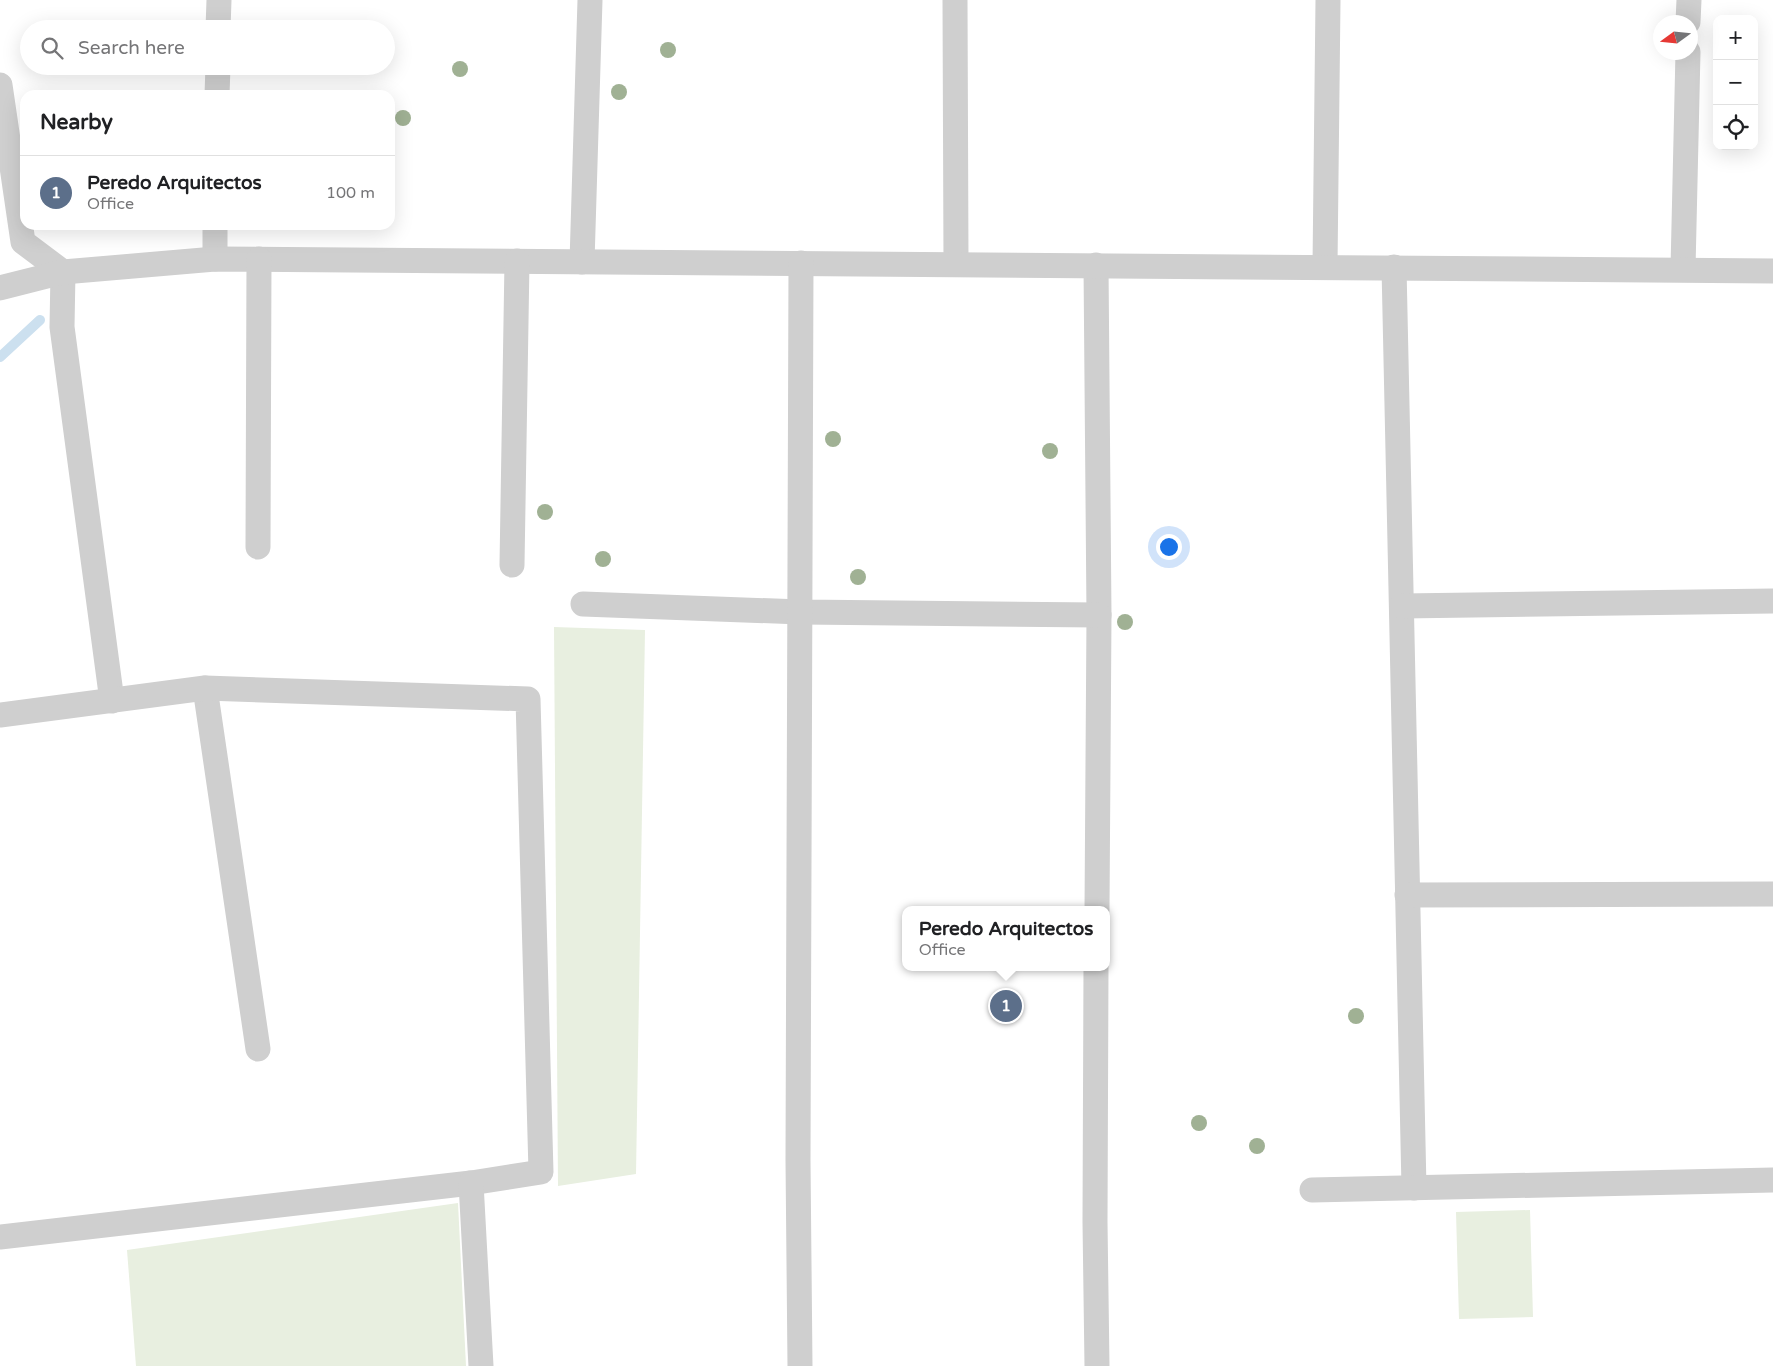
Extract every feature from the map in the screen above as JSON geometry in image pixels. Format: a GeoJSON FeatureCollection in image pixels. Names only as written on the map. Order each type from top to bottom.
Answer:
{"type":"FeatureCollection","features":[{"type":"Feature","properties":{"kind":"street"},"geometry":{"type":"LineString","coordinates":[[218,20],[219,0]]}},
{"type":"Feature","properties":{"kind":"street"},"geometry":{"type":"LineString","coordinates":[[582,262],[590,0]]}},
{"type":"Feature","properties":{"kind":"street"},"geometry":{"type":"LineString","coordinates":[[955,0],[956,264]]}},
{"type":"Feature","properties":{"kind":"street"},"geometry":{"type":"LineString","coordinates":[[1325,266],[1328,0]]}},
{"type":"Feature","properties":{"kind":"street"},"geometry":{"type":"LineString","coordinates":[[1688,15],[1689,0]]}},
{"type":"Feature","properties":{"kind":"street"},"geometry":{"type":"LineString","coordinates":[[1683,269],[1688,60]]}},
{"type":"Feature","properties":{"kind":"street"},"geometry":{"type":"LineString","coordinates":[[217,90],[218,75]]}},
{"type":"Feature","properties":{"kind":"street"},"geometry":{"type":"LineString","coordinates":[[1,100],[20,223]]}},
{"type":"Feature","properties":{"kind":"street"},"geometry":{"type":"LineString","coordinates":[[21,230],[23,242],[63,272]]}},
{"type":"Feature","properties":{"kind":"street"},"geometry":{"type":"LineString","coordinates":[[215,230],[215,259]]}},
{"type":"Feature","properties":{"kind":"street"},"geometry":{"type":"LineString","coordinates":[[0,288],[63,272],[215,259],[1773,270]]}},
{"type":"Feature","properties":{"kind":"street"},"geometry":{"type":"LineString","coordinates":[[258,547],[259,259]]}},
{"type":"Feature","properties":{"kind":"street"},"geometry":{"type":"LineString","coordinates":[[512,565],[517,261]]}},
{"type":"Feature","properties":{"kind":"street"},"geometry":{"type":"LineString","coordinates":[[800,1366],[798,1160],[801,263]]}},
{"type":"Feature","properties":{"kind":"street"},"geometry":{"type":"LineString","coordinates":[[1096,265],[1099,615],[1097,906]]}},
{"type":"Feature","properties":{"kind":"street"},"geometry":{"type":"LineString","coordinates":[[1394,267],[1414,1188]]}},
{"type":"Feature","properties":{"kind":"street"},"geometry":{"type":"LineString","coordinates":[[63,272],[62,327],[112,701]]}},
{"type":"Feature","properties":{"kind":"street"},"geometry":{"type":"LineString","coordinates":[[1402,606],[1773,600]]}},
{"type":"Feature","properties":{"kind":"street"},"geometry":{"type":"LineString","coordinates":[[583,604],[801,612],[1099,615]]}},
{"type":"Feature","properties":{"kind":"street"},"geometry":{"type":"LineString","coordinates":[[205,688],[258,1049]]}},
{"type":"Feature","properties":{"kind":"street"},"geometry":{"type":"LineString","coordinates":[[0,716],[205,688],[528,700],[541,1172],[471,1183],[0,1237]]}},
{"type":"Feature","properties":{"kind":"street"},"geometry":{"type":"LineString","coordinates":[[1407,895],[1773,894]]}},
{"type":"Feature","properties":{"kind":"street"},"geometry":{"type":"LineString","coordinates":[[1096,971],[1095,1222],[1097,1366]]}},
{"type":"Feature","properties":{"kind":"street"},"geometry":{"type":"LineString","coordinates":[[1312,1190],[1773,1180]]}},
{"type":"Feature","properties":{"kind":"street"},"geometry":{"type":"LineString","coordinates":[[471,1183],[481,1366]]}},
{"type":"Feature","properties":{"kind":"green space"},"geometry":{"type":"Polygon","coordinates":[[[554,627],[645,630],[636,1174],[558,1186],[554,627]]]}},
{"type":"Feature","properties":{"kind":"green space"},"geometry":{"type":"Polygon","coordinates":[[[458,1203],[466,1366],[136,1366],[127,1250],[458,1203]]]}},
{"type":"Feature","properties":{"kind":"green space"},"geometry":{"type":"Polygon","coordinates":[[[1530,1210],[1533,1317],[1459,1319],[1456,1212],[1530,1210]]]}},
{"type":"Feature","properties":{"kind":"waterway"},"geometry":{"type":"LineString","coordinates":[[0,357],[40,320]]}},
{"type":"Feature","properties":{"kind":"place","name":"Peredo Arquitectos"},"geometry":{"type":"Point","coordinates":[1006,1006]}}]}
